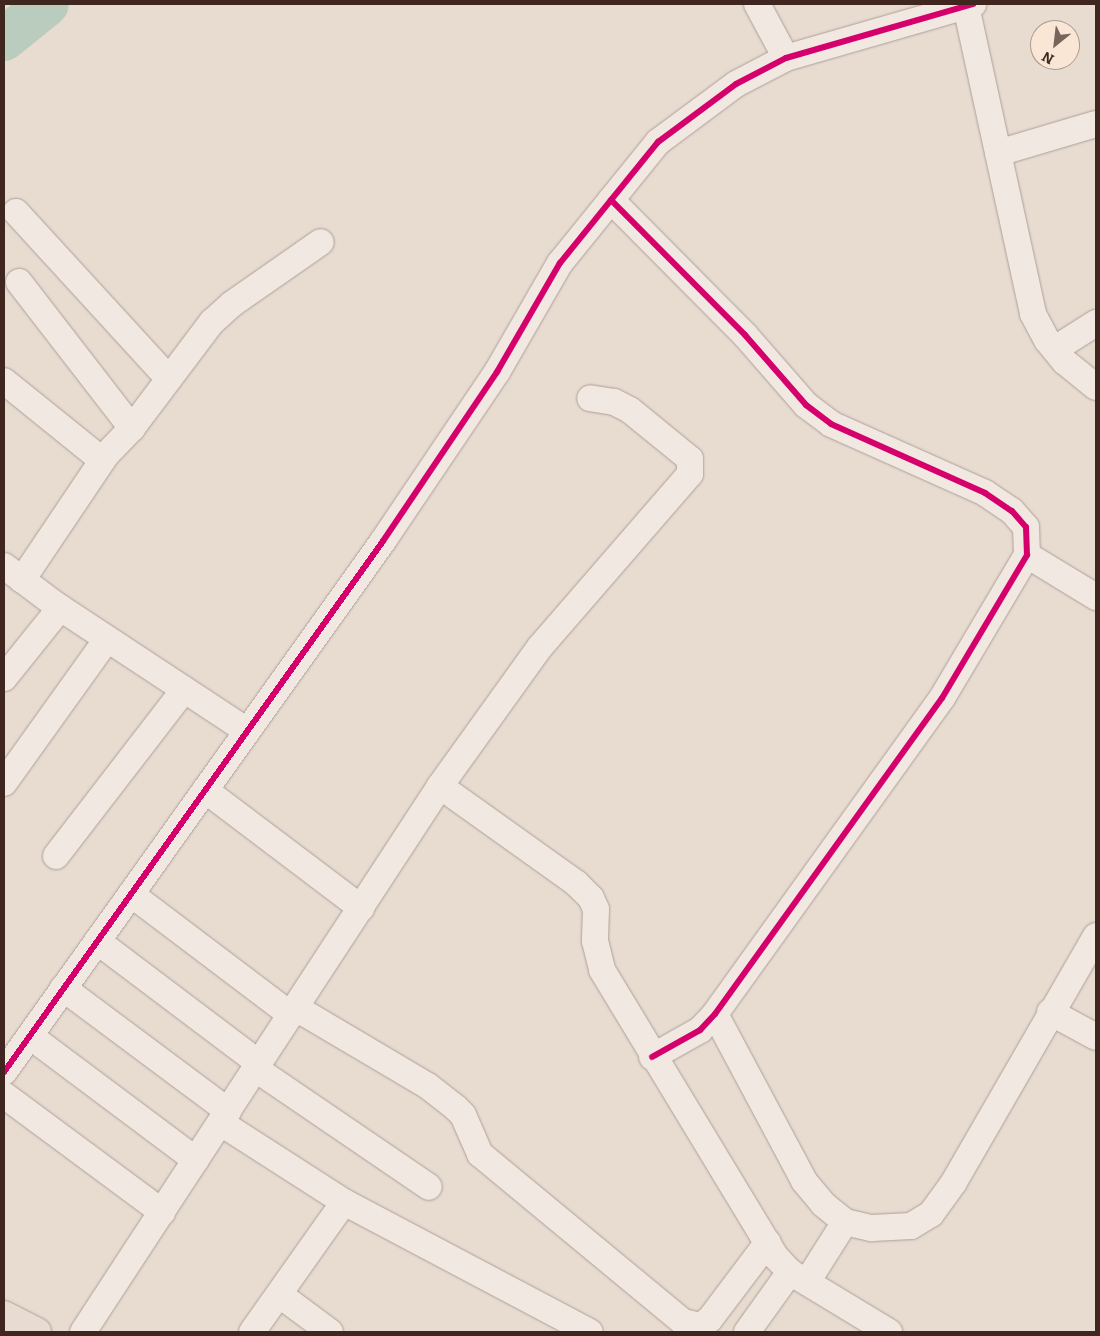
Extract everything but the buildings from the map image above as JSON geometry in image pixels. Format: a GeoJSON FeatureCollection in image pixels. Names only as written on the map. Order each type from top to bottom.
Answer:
{"type":"FeatureCollection","features":[{"type":"Feature","properties":{"kind":"main road"},"geometry":{"type":"LineString","coordinates":[[4,1315],[37,1332]]}},
{"type":"Feature","properties":{"kind":"street"},"geometry":{"type":"LineString","coordinates":[[757,4],[786,58]]}},
{"type":"Feature","properties":{"kind":"street"},"geometry":{"type":"LineString","coordinates":[[7,1062],[30,1036],[383,541],[497,372],[560,263],[658,142],[736,84],[786,58],[969,5],[998,153],[1033,314],[1055,349],[1096,387]]}},
{"type":"Feature","properties":{"kind":"street"},"geometry":{"type":"LineString","coordinates":[[998,153],[1096,124]]}},
{"type":"Feature","properties":{"kind":"street"},"geometry":{"type":"LineString","coordinates":[[611,200],[745,335],[806,405],[831,424],[985,494],[1012,511],[1026,527],[1027,555],[942,698],[707,1022],[658,1054]]}},
{"type":"Feature","properties":{"kind":"street"},"geometry":{"type":"LineString","coordinates":[[16,212],[168,378]]}},
{"type":"Feature","properties":{"kind":"street"},"geometry":{"type":"LineString","coordinates":[[247,731],[60,608],[9,571],[102,460],[132,428],[191,346],[225,310],[320,242]]}},
{"type":"Feature","properties":{"kind":"street"},"geometry":{"type":"LineString","coordinates":[[19,282],[132,428]]}},
{"type":"Feature","properties":{"kind":"street"},"geometry":{"type":"LineString","coordinates":[[1055,349],[1096,323]]}},
{"type":"Feature","properties":{"kind":"street"},"geometry":{"type":"LineString","coordinates":[[4,381],[102,460]]}},
{"type":"Feature","properties":{"kind":"street"},"geometry":{"type":"LineString","coordinates":[[83,1332],[440,786],[540,647],[690,474],[690,459],[630,410],[614,402],[590,398]]}},
{"type":"Feature","properties":{"kind":"street"},"geometry":{"type":"LineString","coordinates":[[1027,555],[1096,597]]}},
{"type":"Feature","properties":{"kind":"street"},"geometry":{"type":"LineString","coordinates":[[4,678],[60,608]]}},
{"type":"Feature","properties":{"kind":"street"},"geometry":{"type":"LineString","coordinates":[[4,783],[107,639]]}},
{"type":"Feature","properties":{"kind":"street"},"geometry":{"type":"LineString","coordinates":[[56,856],[184,690]]}},
{"type":"Feature","properties":{"kind":"street"},"geometry":{"type":"LineString","coordinates":[[440,786],[576,883],[591,898],[596,909],[595,941],[602,970],[658,1054],[768,1242],[809,1269],[888,1332]]}},
{"type":"Feature","properties":{"kind":"street"},"geometry":{"type":"LineString","coordinates":[[205,790],[361,908]]}},
{"type":"Feature","properties":{"kind":"street"},"geometry":{"type":"LineString","coordinates":[[131,894],[294,1011],[428,1086],[463,1115],[480,1154],[683,1322],[701,1326],[710,1319],[768,1242]]}},
{"type":"Feature","properties":{"kind":"street"},"geometry":{"type":"LineString","coordinates":[[707,1022],[804,1181],[823,1204],[845,1222],[894,1229],[911,1226],[931,1214],[954,1182],[1050,1012],[1096,936]]}},
{"type":"Feature","properties":{"kind":"street"},"geometry":{"type":"LineString","coordinates":[[97,941],[258,1066],[429,1187]]}},
{"type":"Feature","properties":{"kind":"street"},"geometry":{"type":"LineString","coordinates":[[63,988],[225,1117],[344,1202],[590,1332]]}},
{"type":"Feature","properties":{"kind":"street"},"geometry":{"type":"LineString","coordinates":[[1050,1012],[1096,1037]]}},
{"type":"Feature","properties":{"kind":"street"},"geometry":{"type":"LineString","coordinates":[[30,1036],[196,1160]]}},
{"type":"Feature","properties":{"kind":"street"},"geometry":{"type":"LineString","coordinates":[[4,1095],[162,1212]]}},
{"type":"Feature","properties":{"kind":"street"},"geometry":{"type":"LineString","coordinates":[[252,1332],[344,1202]]}},
{"type":"Feature","properties":{"kind":"street"},"geometry":{"type":"LineString","coordinates":[[747,1332],[809,1269],[845,1222]]}},
{"type":"Feature","properties":{"kind":"street"},"geometry":{"type":"LineString","coordinates":[[280,1295],[330,1332]]}},
{"type":"Feature","properties":{"kind":"waterway"},"geometry":{"type":"LineString","coordinates":[[4,39],[47,4]]}},
{"type":"Feature","properties":{"kind":"cycle path"},"geometry":{"type":"LineString","coordinates":[[4,1072],[383,541],[497,372],[560,263],[658,142],[736,84],[786,58],[973,4]]}},
{"type":"Feature","properties":{"kind":"cycle path"},"geometry":{"type":"LineString","coordinates":[[611,200],[745,335],[806,405],[831,424],[985,493],[1012,511],[1026,527],[1027,555],[942,698],[715,1014],[700,1030],[652,1057]]}}]}
